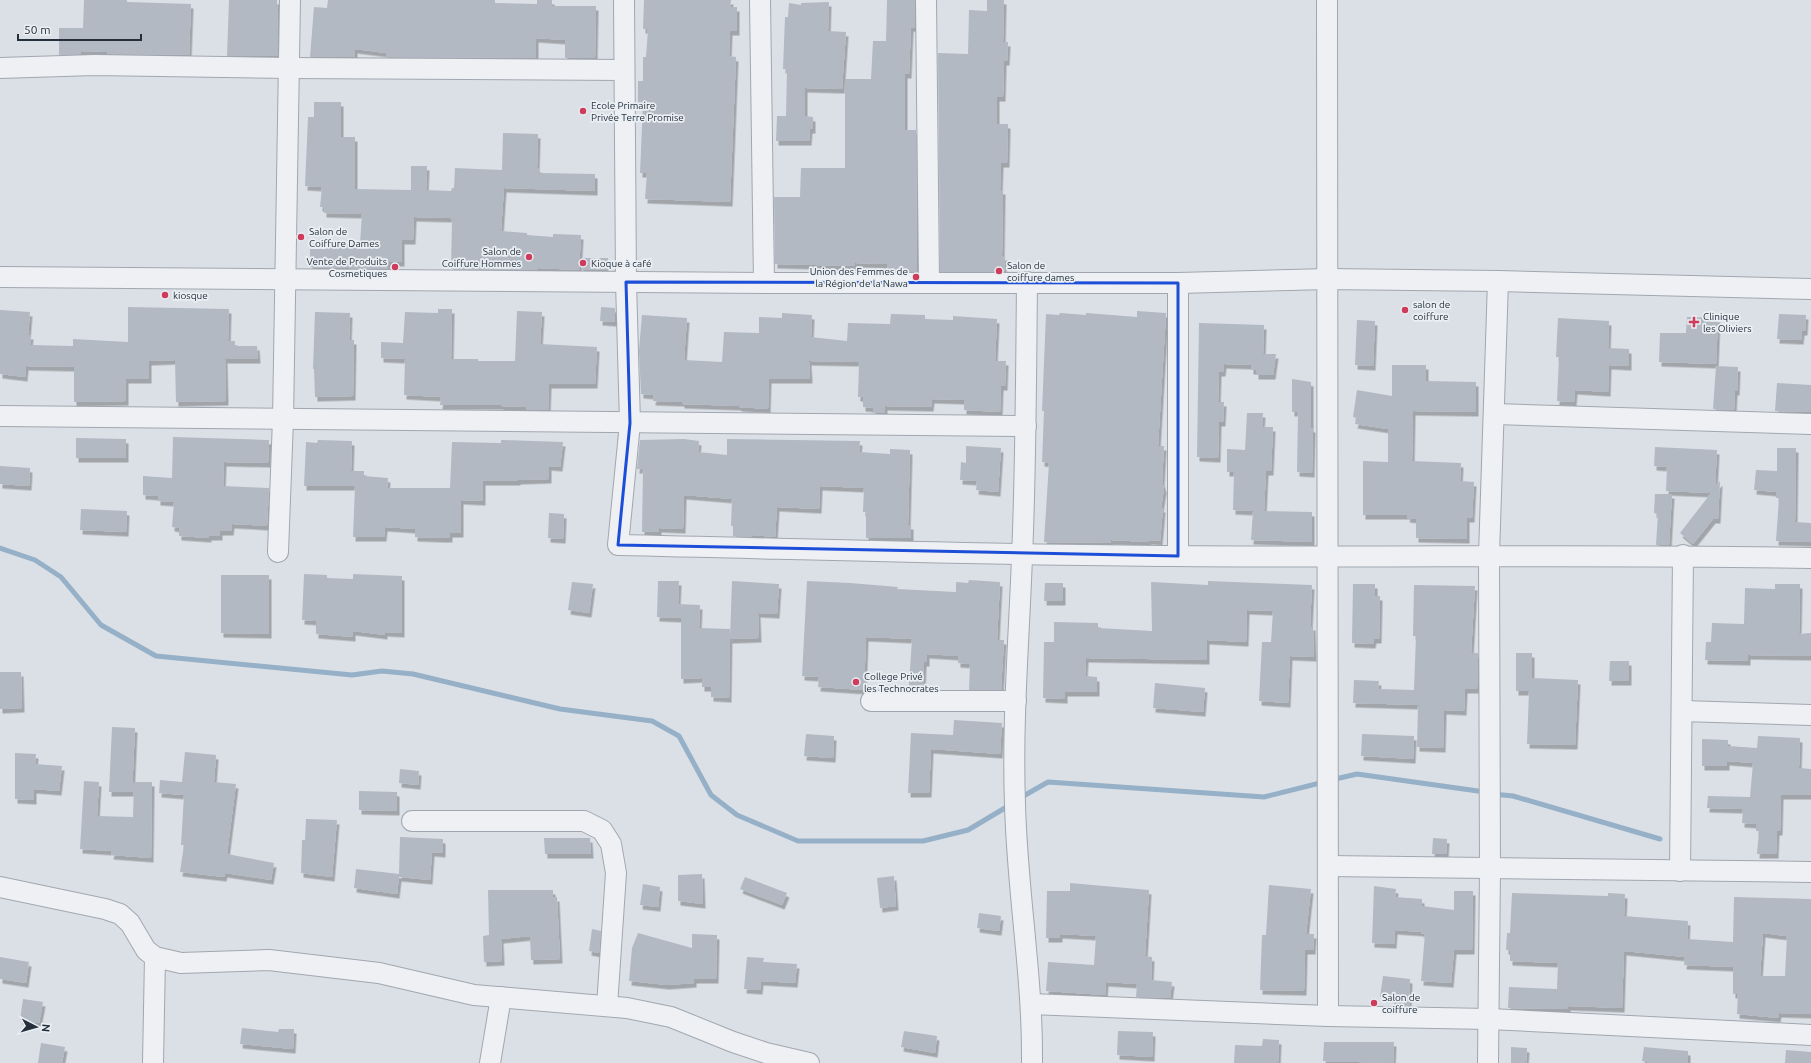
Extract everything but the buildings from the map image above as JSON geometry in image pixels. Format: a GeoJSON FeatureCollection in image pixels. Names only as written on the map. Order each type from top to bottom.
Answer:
{"type":"FeatureCollection","features":[{"type":"Feature","properties":{"kind":"street"},"geometry":{"type":"LineString","coordinates":[[278,552],[283,419],[290,0]]}},
{"type":"Feature","properties":{"kind":"street"},"geometry":{"type":"LineString","coordinates":[[624,0],[626,282],[630,423],[618,545],[1178,556],[1683,555],[1811,558]]}},
{"type":"Feature","properties":{"kind":"street"},"geometry":{"type":"LineString","coordinates":[[760,0],[764,283]]}},
{"type":"Feature","properties":{"kind":"street"},"geometry":{"type":"LineString","coordinates":[[926,0],[929,282]]}},
{"type":"Feature","properties":{"kind":"street"},"geometry":{"type":"LineString","coordinates":[[1327,0],[1328,1016]]}},
{"type":"Feature","properties":{"kind":"street"},"geometry":{"type":"LineString","coordinates":[[0,68],[95,65],[624,70]]}},
{"type":"Feature","properties":{"kind":"street"},"geometry":{"type":"LineString","coordinates":[[0,277],[764,283],[1178,283],[1327,280],[1498,281],[1811,289]]}},
{"type":"Feature","properties":{"kind":"street"},"geometry":{"type":"LineString","coordinates":[[1488,1063],[1490,1019],[1489,555],[1495,414],[1498,281]]}},
{"type":"Feature","properties":{"kind":"street"},"geometry":{"type":"LineString","coordinates":[[1027,282],[1026,426],[1016,701],[1015,806],[1025,956],[1031,1004],[1032,1063]]}},
{"type":"Feature","properties":{"kind":"street"},"geometry":{"type":"LineString","coordinates":[[1178,283],[1178,556]]}},
{"type":"Feature","properties":{"kind":"street"},"geometry":{"type":"LineString","coordinates":[[1495,414],[1811,424]]}},
{"type":"Feature","properties":{"kind":"street"},"geometry":{"type":"LineString","coordinates":[[0,416],[1026,426]]}},
{"type":"Feature","properties":{"kind":"street"},"geometry":{"type":"LineString","coordinates":[[1680,871],[1683,555]]}},
{"type":"Feature","properties":{"kind":"street"},"geometry":{"type":"LineString","coordinates":[[871,701],[1016,701]]}},
{"type":"Feature","properties":{"kind":"street"},"geometry":{"type":"LineString","coordinates":[[1682,711],[1811,715]]}},
{"type":"Feature","properties":{"kind":"street"},"geometry":{"type":"LineString","coordinates":[[412,821],[584,821],[602,830],[611,844],[616,873],[607,1006]]}},
{"type":"Feature","properties":{"kind":"street"},"geometry":{"type":"LineString","coordinates":[[1328,866],[1811,872]]}},
{"type":"Feature","properties":{"kind":"street"},"geometry":{"type":"LineString","coordinates":[[0,888],[105,909],[120,914],[130,923],[146,950],[155,957],[182,963],[276,961],[379,973],[474,995],[627,1008],[671,1017],[733,1042],[766,1053],[809,1063]]}},
{"type":"Feature","properties":{"kind":"street"},"geometry":{"type":"LineString","coordinates":[[153,1063],[155,957]]}},
{"type":"Feature","properties":{"kind":"street"},"geometry":{"type":"LineString","coordinates":[[490,1063],[501,997]]}},
{"type":"Feature","properties":{"kind":"street"},"geometry":{"type":"LineString","coordinates":[[1031,1004],[1328,1016],[1490,1019],[1811,1035]]}},
{"type":"Feature","properties":{"kind":"highlighted area"},"geometry":{"type":"Polygon","coordinates":[[[626,282],[1178,283],[1178,556],[618,545],[630,423],[626,282]]]}},
{"type":"Feature","properties":{"kind":"waterway"},"geometry":{"type":"LineString","coordinates":[[0,548],[35,560],[61,577],[101,625],[156,656],[352,675],[382,671],[413,674],[560,709],[652,721],[679,736],[711,795],[737,815],[798,841],[923,841],[968,830],[1010,805]]}},
{"type":"Feature","properties":{"kind":"waterway"},"geometry":{"type":"LineString","coordinates":[[1331,780],[1357,774],[1485,792]]}},
{"type":"Feature","properties":{"kind":"waterway"},"geometry":{"type":"LineString","coordinates":[[1020,798],[1048,782],[1264,797],[1324,782]]}},
{"type":"Feature","properties":{"kind":"waterway"},"geometry":{"type":"LineString","coordinates":[[1493,794],[1513,796],[1660,839]]}},
{"type":"Feature","properties":{"kind":"place","name":"Ecole Primaire Privée Terre Promise"},"geometry":{"type":"Point","coordinates":[583,111]}},
{"type":"Feature","properties":{"kind":"place","name":"Salon de Coiffure Dames"},"geometry":{"type":"Point","coordinates":[301,237]}},
{"type":"Feature","properties":{"kind":"place","name":"Salon de Coiffure Hommes"},"geometry":{"type":"Point","coordinates":[529,257]}},
{"type":"Feature","properties":{"kind":"place","name":"Kioque à café"},"geometry":{"type":"Point","coordinates":[583,263]}},
{"type":"Feature","properties":{"kind":"place","name":"Vente de Produits Cosmetiques"},"geometry":{"type":"Point","coordinates":[395,267]}},
{"type":"Feature","properties":{"kind":"place","name":"Salon de coiffure dames"},"geometry":{"type":"Point","coordinates":[999,271]}},
{"type":"Feature","properties":{"kind":"place","name":"Union des Femmes de la Région de la Nawa"},"geometry":{"type":"Point","coordinates":[916,277]}},
{"type":"Feature","properties":{"kind":"place","name":"kiosque"},"geometry":{"type":"Point","coordinates":[165,295]}},
{"type":"Feature","properties":{"kind":"place","name":"salon de coiffure"},"geometry":{"type":"Point","coordinates":[1405,310]}},
{"type":"Feature","properties":{"kind":"place","name":"Clinique les Oliviers"},"geometry":{"type":"Point","coordinates":[1694,322]}},
{"type":"Feature","properties":{"kind":"place","name":"College Privé les Technocrates"},"geometry":{"type":"Point","coordinates":[856,682]}},
{"type":"Feature","properties":{"kind":"place","name":"Salon de coiffure"},"geometry":{"type":"Point","coordinates":[1374,1003]}}]}
